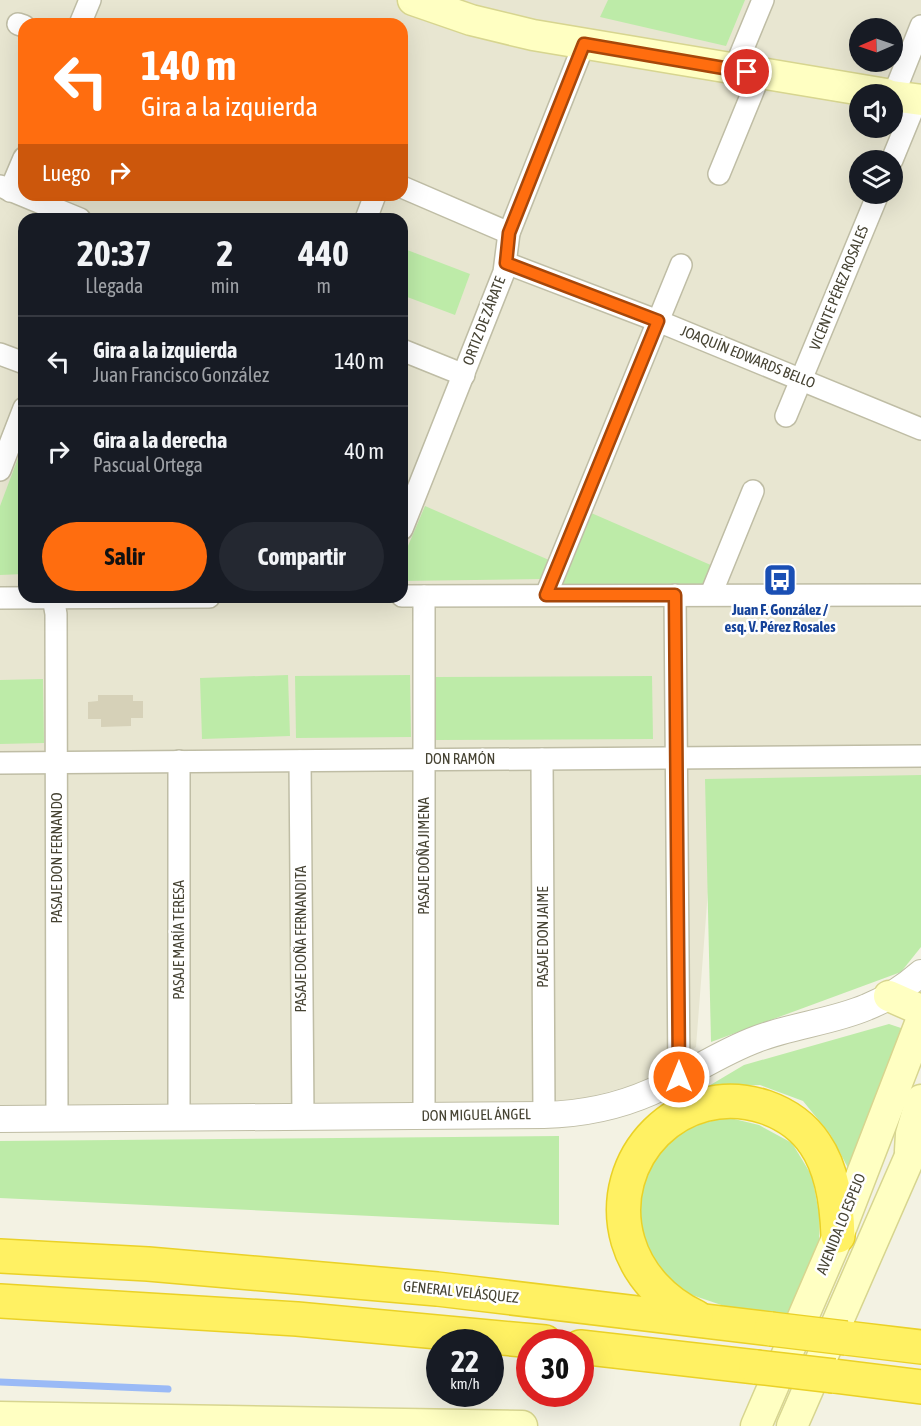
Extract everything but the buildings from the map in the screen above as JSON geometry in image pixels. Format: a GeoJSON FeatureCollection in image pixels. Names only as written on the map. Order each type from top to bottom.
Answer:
{"type":"FeatureCollection","features":[{"type":"Feature","properties":{"kind":"highway"},"geometry":{"type":"LineString","coordinates":[[712,1322],[686,1311],[662,1295],[639,1266],[626,1232],[623,1215],[627,1180],[643,1148],[667,1122],[696,1106],[726,1101],[756,1105],[798,1124],[817,1146],[830,1178],[836,1206],[838,1236]]}},
{"type":"Feature","properties":{"kind":"highway"},"geometry":{"type":"LineString","coordinates":[[0,1244],[148,1264]]}},
{"type":"Feature","properties":{"kind":"highway","name":"GENERAL VELÁSQUEZ"},"geometry":{"type":"LineString","coordinates":[[0,1256],[148,1264],[437,1289],[921,1347]]}},
{"type":"Feature","properties":{"kind":"highway"},"geometry":{"type":"LineString","coordinates":[[0,1301],[297,1319],[516,1339]]}},
{"type":"Feature","properties":{"kind":"highway"},"geometry":{"type":"LineString","coordinates":[[594,1349],[921,1387]]}},
{"type":"Feature","properties":{"kind":"main road"},"geometry":{"type":"LineString","coordinates":[[413,0],[502,28],[849,88]]}},
{"type":"Feature","properties":{"kind":"main road"},"geometry":{"type":"LineString","coordinates":[[889,996],[921,1010]]}},
{"type":"Feature","properties":{"kind":"main road","name":"AVENIDA LO ESPEJO"},"geometry":{"type":"LineString","coordinates":[[756,1426],[838,1236],[921,1021]]}},
{"type":"Feature","properties":{"kind":"main road"},"geometry":{"type":"LineString","coordinates":[[792,1426],[915,1144],[911,1134],[921,1100]]}},
{"type":"Feature","properties":{"kind":"main road"},"geometry":{"type":"LineString","coordinates":[[0,1418],[522,1426]]}},
{"type":"Feature","properties":{"kind":"street"},"geometry":{"type":"LineString","coordinates":[[82,18],[90,0]]}},
{"type":"Feature","properties":{"kind":"street"},"geometry":{"type":"LineString","coordinates":[[719,174],[747,72],[763,0]]}},
{"type":"Feature","properties":{"kind":"street"},"geometry":{"type":"LineString","coordinates":[[894,150],[921,27]]}},
{"type":"Feature","properties":{"kind":"street","name":"ORTIZ DE ZÁRATE"},"geometry":{"type":"LineString","coordinates":[[408,514],[506,263],[509,233],[584,44]]}},
{"type":"Feature","properties":{"kind":"street"},"geometry":{"type":"LineString","coordinates":[[5,189],[18,168]]}},
{"type":"Feature","properties":{"kind":"street"},"geometry":{"type":"LineString","coordinates":[[408,190],[509,233]]}},
{"type":"Feature","properties":{"kind":"street"},"geometry":{"type":"LineString","coordinates":[[35,201],[65,213]]}},
{"type":"Feature","properties":{"kind":"street","name":"VICENTE PÉREZ ROSALES"},"geometry":{"type":"LineString","coordinates":[[786,416],[874,204]]}},
{"type":"Feature","properties":{"kind":"street","name":"JOAQUÍN EDWARDS BELLO"},"geometry":{"type":"LineString","coordinates":[[506,263],[658,321],[921,429]]}},
{"type":"Feature","properties":{"kind":"street"},"geometry":{"type":"LineString","coordinates":[[546,595],[681,265]]}},
{"type":"Feature","properties":{"kind":"street"},"geometry":{"type":"LineString","coordinates":[[408,352],[464,375]]}},
{"type":"Feature","properties":{"kind":"street"},"geometry":{"type":"LineString","coordinates":[[0,354],[18,361]]}},
{"type":"Feature","properties":{"kind":"street"},"geometry":{"type":"LineString","coordinates":[[0,470],[18,424]]}},
{"type":"Feature","properties":{"kind":"street"},"geometry":{"type":"LineString","coordinates":[[711,594],[753,491]]}},
{"type":"Feature","properties":{"kind":"street"},"geometry":{"type":"LineString","coordinates":[[675,595],[679,1077]]}},
{"type":"Feature","properties":{"kind":"street"},"geometry":{"type":"LineString","coordinates":[[408,596],[921,595]]}},
{"type":"Feature","properties":{"kind":"street","name":"PASAJE DOÑA JIMENA"},"geometry":{"type":"LineString","coordinates":[[423,1116],[424,596]]}},
{"type":"Feature","properties":{"kind":"street"},"geometry":{"type":"LineString","coordinates":[[0,598],[18,598]]}},
{"type":"Feature","properties":{"kind":"street","name":"PASAJE DON FERNANDO"},"geometry":{"type":"LineString","coordinates":[[54,603],[56,614],[57,1118]]}},
{"type":"Feature","properties":{"kind":"street","name":"DON RAMÓN"},"geometry":{"type":"LineString","coordinates":[[0,762],[921,756]]}},
{"type":"Feature","properties":{"kind":"street","name":"PASAJE DON JAIME"},"geometry":{"type":"LineString","coordinates":[[542,759],[544,1115]]}},
{"type":"Feature","properties":{"kind":"street","name":"PASAJE DOÑA FERNANDITA"},"geometry":{"type":"LineString","coordinates":[[300,760],[303,1117]]}},
{"type":"Feature","properties":{"kind":"street","name":"PASAJE MARÍA TERESA"},"geometry":{"type":"LineString","coordinates":[[179,761],[179,1118]]}},
{"type":"Feature","properties":{"kind":"street","name":"DON MIGUEL ÁNGEL"},"geometry":{"type":"LineString","coordinates":[[0,1119],[544,1115],[584,1112],[612,1106],[652,1092],[701,1064],[750,1041],[844,1016],[867,1007],[889,996],[921,973]]}},
{"type":"Feature","properties":{"kind":"shaded area"},"geometry":{"type":"Polygon","coordinates":[[[0,0],[921,0],[921,790],[716,787],[696,1047],[645,1082],[566,1103],[0,1106],[0,0]]]}},
{"type":"Feature","properties":{"kind":"green space"},"geometry":{"type":"Polygon","coordinates":[[[608,0],[745,0],[726,46],[600,17],[608,0]]]}},
{"type":"Feature","properties":{"kind":"green space"},"geometry":{"type":"Polygon","coordinates":[[[408,250],[470,274],[455,315],[408,297],[408,250]]]}},
{"type":"Feature","properties":{"kind":"green space"},"geometry":{"type":"Polygon","coordinates":[[[18,458],[18,574],[0,575],[0,506],[18,458]]]}},
{"type":"Feature","properties":{"kind":"green space"},"geometry":{"type":"Polygon","coordinates":[[[425,506],[549,560],[541,579],[408,581],[408,546],[425,506]]]}},
{"type":"Feature","properties":{"kind":"green space"},"geometry":{"type":"Polygon","coordinates":[[[589,512],[713,566],[705,585],[557,587],[589,512]]]}},
{"type":"Feature","properties":{"kind":"green space"},"geometry":{"type":"Polygon","coordinates":[[[288,675],[290,736],[202,739],[200,678],[288,675]]]}},
{"type":"Feature","properties":{"kind":"green space"},"geometry":{"type":"Polygon","coordinates":[[[410,675],[411,737],[296,738],[295,676],[410,675]]]}},
{"type":"Feature","properties":{"kind":"green space"},"geometry":{"type":"Polygon","coordinates":[[[652,676],[653,739],[435,740],[435,677],[652,676]]]}},
{"type":"Feature","properties":{"kind":"green space"},"geometry":{"type":"Polygon","coordinates":[[[43,679],[44,743],[0,744],[0,680],[43,679]]]}},
{"type":"Feature","properties":{"kind":"green space"},"geometry":{"type":"Polygon","coordinates":[[[921,775],[921,947],[901,972],[711,1042],[705,779],[921,775]]]}},
{"type":"Feature","properties":{"kind":"green space"},"geometry":{"type":"Polygon","coordinates":[[[889,1024],[913,1032],[851,1186],[847,1166],[830,1134],[803,1101],[760,1085],[707,1087],[744,1065],[889,1024]]]}},
{"type":"Feature","properties":{"kind":"green space"},"geometry":{"type":"Polygon","coordinates":[[[726,1117],[759,1125],[792,1143],[812,1176],[820,1218],[818,1264],[796,1314],[736,1310],[686,1293],[652,1266],[635,1229],[636,1189],[653,1159],[670,1138],[694,1126],[726,1117]]]}},
{"type":"Feature","properties":{"kind":"green space"},"geometry":{"type":"Polygon","coordinates":[[[559,1136],[559,1225],[0,1198],[0,1141],[559,1136]]]}},
{"type":"Feature","properties":{"kind":"waterway"},"geometry":{"type":"LineString","coordinates":[[0,1382],[168,1389]]}},
{"type":"Feature","properties":{"kind":"place","name":"Juan F. González / esq. V. Pérez Rosales"},"geometry":{"type":"Point","coordinates":[780,580]}},
{"type":"Feature","properties":{"kind":"route"},"geometry":{"type":"LineString","coordinates":[[679,1077],[675,595],[546,595],[658,321],[506,263],[509,233],[584,44],[747,72]]}}]}
